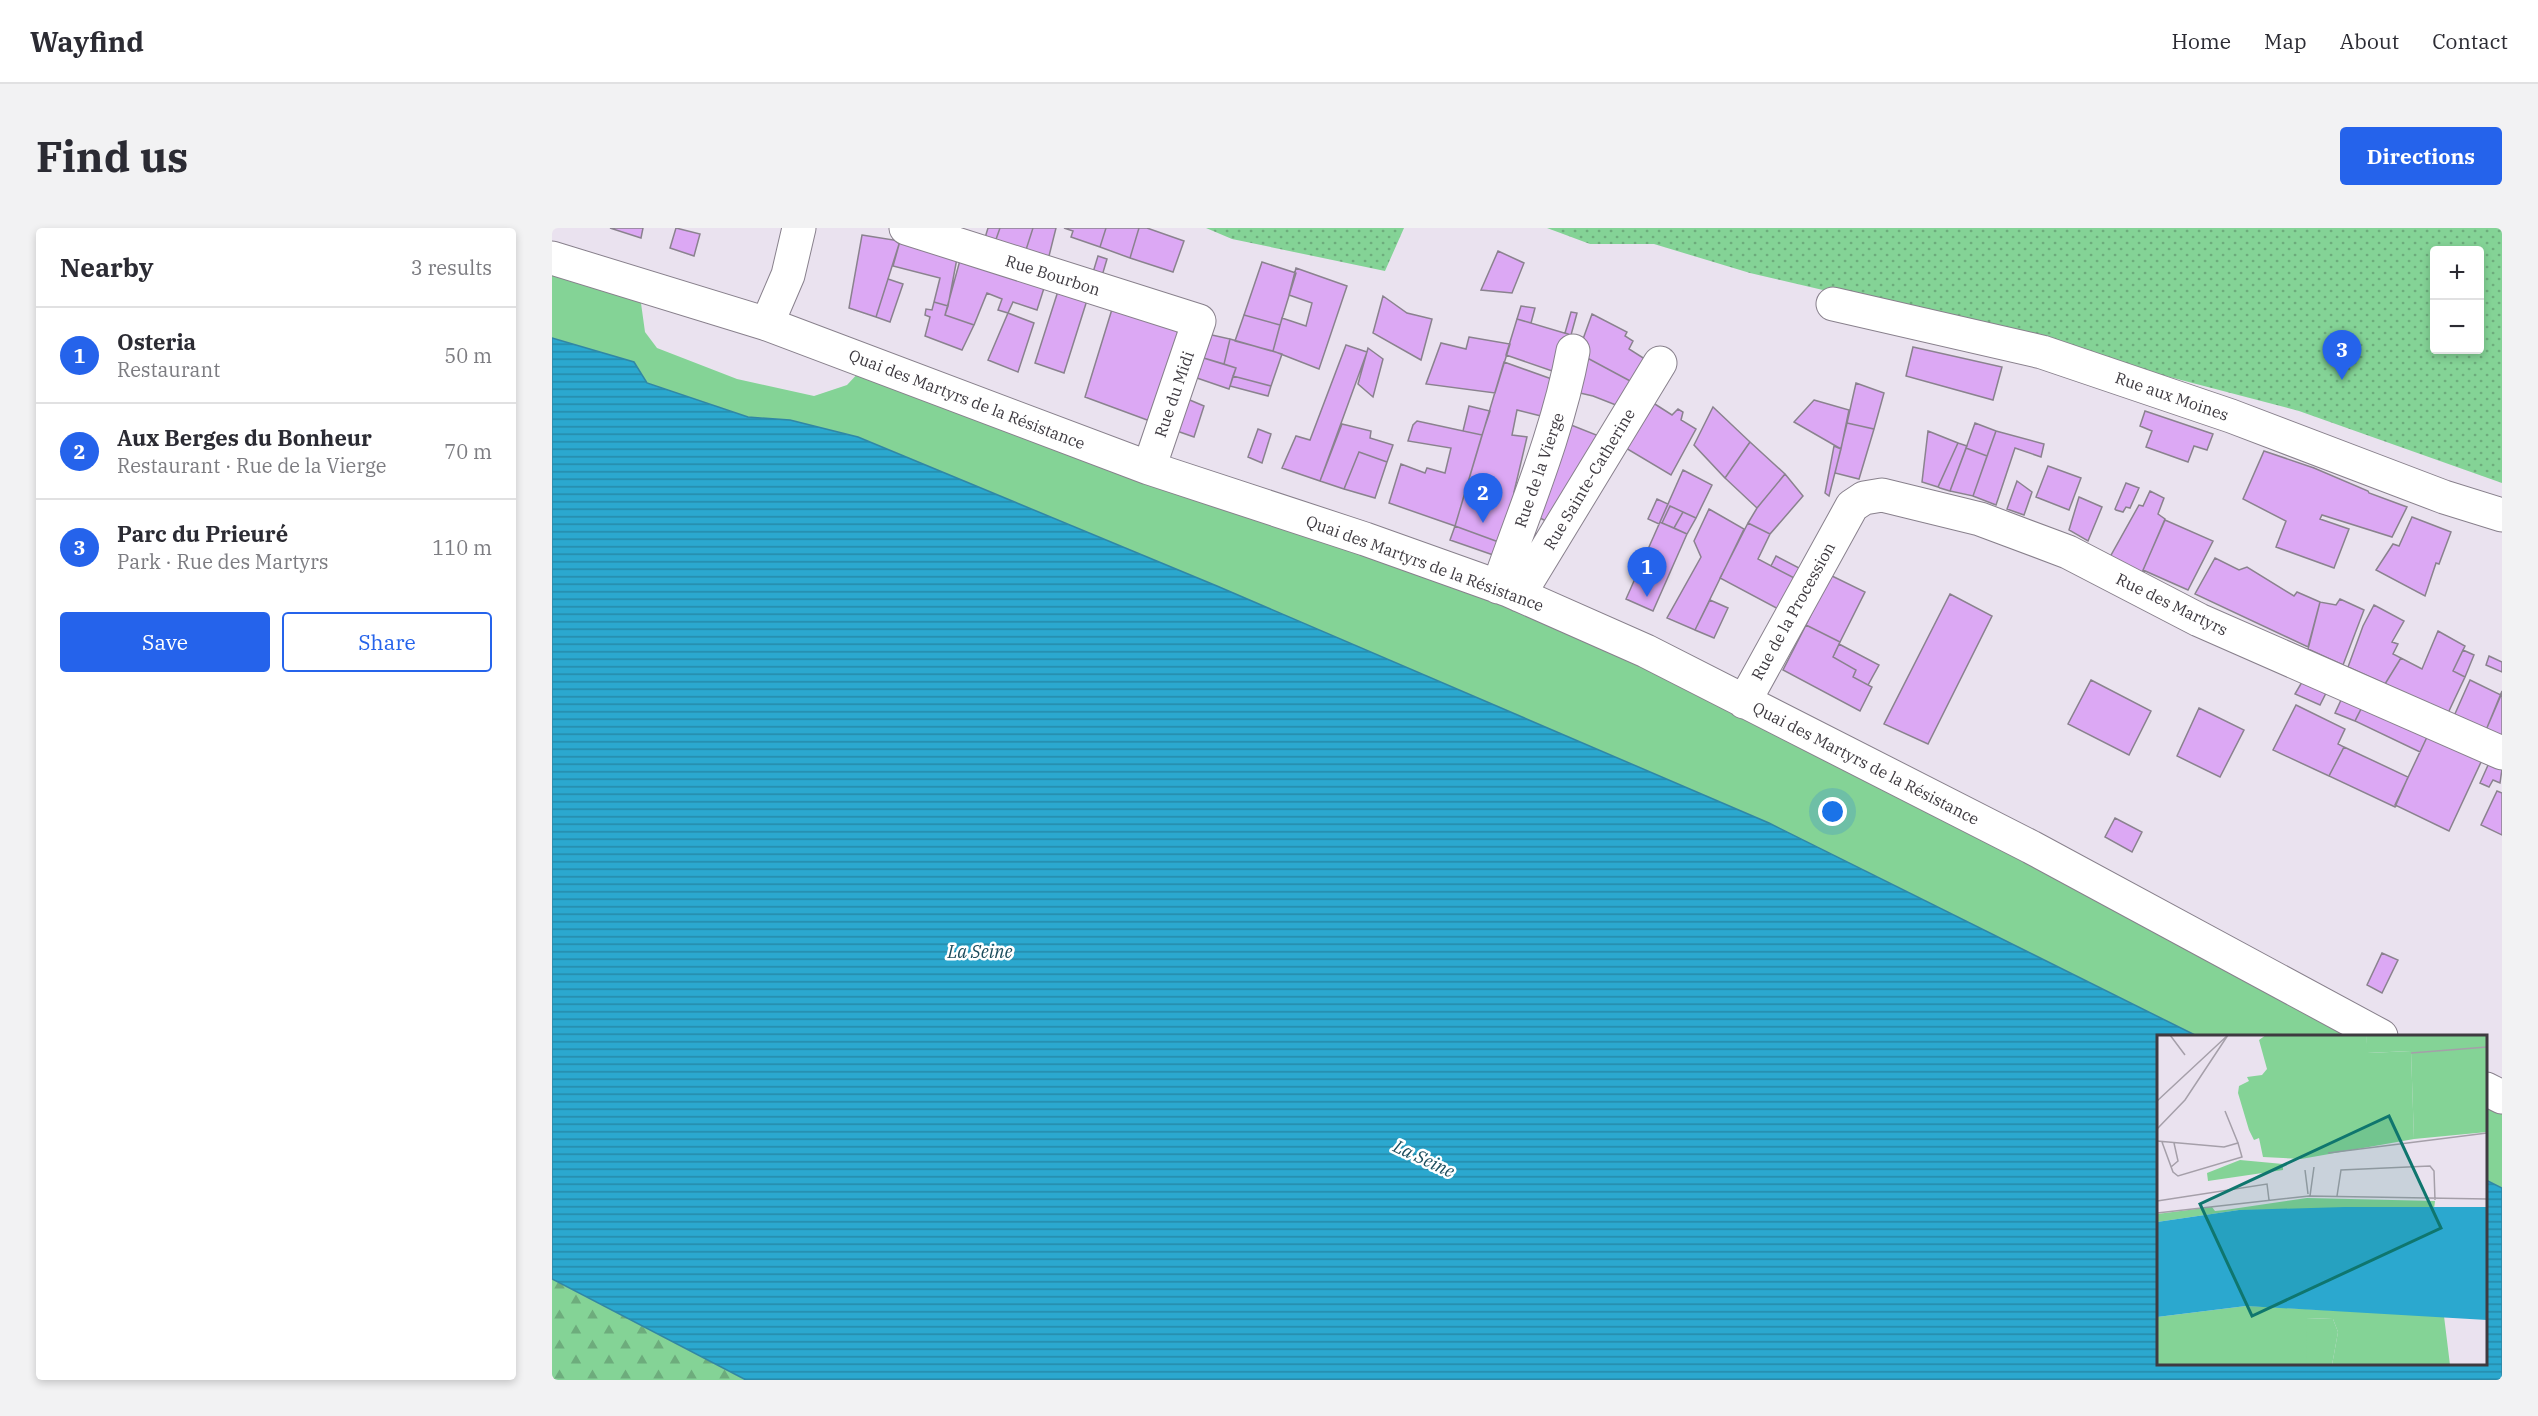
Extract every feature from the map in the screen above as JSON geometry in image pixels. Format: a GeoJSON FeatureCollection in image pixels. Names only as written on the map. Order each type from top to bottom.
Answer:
{"type":"FeatureCollection","features":[{"type":"Feature","properties":{"kind":"street"},"geometry":{"type":"LineString","coordinates":[[767,324],[788,275],[799,228]]}},
{"type":"Feature","properties":{"kind":"street","name":"Rue Bourbon"},"geometry":{"type":"LineString","coordinates":[[906,228],[1199,321]]}},
{"type":"Feature","properties":{"kind":"street","name":"Quai des Martyrs de la Résistance"},"geometry":{"type":"LineString","coordinates":[[552,258],[767,324],[1149,468],[1365,539],[1508,591],[1646,651],[2031,847],[2379,1035]]}},
{"type":"Feature","properties":{"kind":"street","name":"Rue aux Moines"},"geometry":{"type":"LineString","coordinates":[[1833,304],[2042,352],[2231,416],[2444,497],[2502,515]]}},
{"type":"Feature","properties":{"kind":"street","name":"Rue du Midi"},"geometry":{"type":"LineString","coordinates":[[1149,468],[1199,321]]}},
{"type":"Feature","properties":{"kind":"street","name":"Rue de la Vierge"},"geometry":{"type":"LineString","coordinates":[[1508,591],[1566,390],[1574,351]]}},
{"type":"Feature","properties":{"kind":"street","name":"Rue Sainte-Catherine"},"geometry":{"type":"LineString","coordinates":[[1508,591],[1660,363]]}},
{"type":"Feature","properties":{"kind":"street","name":"Rue des Martyrs"},"geometry":{"type":"LineString","coordinates":[[1842,521],[1852,506],[1864,498],[1882,495],[1980,519],[2068,552],[2199,620],[2502,753]]}},
{"type":"Feature","properties":{"kind":"street","name":"Rue de la Procession"},"geometry":{"type":"LineString","coordinates":[[1744,702],[1842,521]]}},
{"type":"Feature","properties":{"kind":"street"},"geometry":{"type":"LineString","coordinates":[[2487,1089],[2502,1096]]}},
{"type":"Feature","properties":{"kind":"green space"},"geometry":{"type":"Polygon","coordinates":[[[1206,228],[1404,228],[1385,271],[1232,239],[1206,228]]]}},
{"type":"Feature","properties":{"kind":"green space"},"geometry":{"type":"Polygon","coordinates":[[[1547,228],[2502,228],[2502,483],[2299,411],[1960,322],[1750,273],[1654,244],[1590,244],[1547,228]]]}},
{"type":"Feature","properties":{"kind":"green space"},"geometry":{"type":"Polygon","coordinates":[[[552,268],[640,296],[645,332],[657,348],[737,379],[814,396],[847,385],[863,368],[1563,628],[1730,706],[2103,901],[2348,1035],[2195,1035],[1769,823],[1217,586],[858,437],[790,420],[748,417],[646,383],[634,362],[552,338],[552,268]]]}},
{"type":"Feature","properties":{"kind":"green space"},"geometry":{"type":"Polygon","coordinates":[[[2487,1104],[2502,1111],[2502,1188],[2487,1180],[2487,1104]]]}},
{"type":"Feature","properties":{"kind":"green space"},"geometry":{"type":"Polygon","coordinates":[[[552,1279],[746,1380],[552,1380],[552,1279]]]}},
{"type":"Feature","properties":{"kind":"water","name":"La Seine"},"geometry":{"type":"Polygon","coordinates":[[[552,338],[634,362],[647,383],[748,417],[790,420],[858,437],[1217,586],[1769,823],[2195,1035],[2157,1035],[2157,1365],[2487,1365],[2487,1180],[2502,1188],[2502,1380],[746,1380],[552,1279],[552,338]]]}},
{"type":"Feature","properties":{"kind":"building"},"geometry":{"type":"Polygon","coordinates":[[[610,228],[643,228],[641,238],[610,228]]]}},
{"type":"Feature","properties":{"kind":"building"},"geometry":{"type":"Polygon","coordinates":[[[676,228],[700,234],[694,256],[670,248],[676,228]]]}},
{"type":"Feature","properties":{"kind":"building"},"geometry":{"type":"Polygon","coordinates":[[[988,228],[1000,228],[994,245],[984,241],[988,228]]]}},
{"type":"Feature","properties":{"kind":"building"},"geometry":{"type":"Polygon","coordinates":[[[1000,228],[1033,228],[1024,256],[994,245],[1000,228]]]}},
{"type":"Feature","properties":{"kind":"building"},"geometry":{"type":"Polygon","coordinates":[[[1033,228],[1056,228],[1047,264],[1024,256],[1033,228]]]}},
{"type":"Feature","properties":{"kind":"building"},"geometry":{"type":"Polygon","coordinates":[[[1064,228],[1106,228],[1100,247],[1071,237],[1073,231],[1064,228]]]}},
{"type":"Feature","properties":{"kind":"building"},"geometry":{"type":"Polygon","coordinates":[[[1106,228],[1139,228],[1130,258],[1100,247],[1106,228]]]}},
{"type":"Feature","properties":{"kind":"building"},"geometry":{"type":"Polygon","coordinates":[[[1139,228],[1147,228],[1184,241],[1173,272],[1130,258],[1139,228]]]}},
{"type":"Feature","properties":{"kind":"building"},"geometry":{"type":"Polygon","coordinates":[[[862,235],[900,241],[876,317],[849,308],[862,235]]]}},
{"type":"Feature","properties":{"kind":"building"},"geometry":{"type":"Polygon","coordinates":[[[900,241],[958,253],[948,306],[934,302],[940,278],[893,266],[900,241]]]}},
{"type":"Feature","properties":{"kind":"building"},"geometry":{"type":"Polygon","coordinates":[[[1498,251],[1524,263],[1512,293],[1481,290],[1498,251]]]}},
{"type":"Feature","properties":{"kind":"building"},"geometry":{"type":"Polygon","coordinates":[[[962,253],[1045,285],[1037,310],[1013,302],[1008,313],[998,310],[1002,299],[987,293],[974,325],[945,315],[962,253]]]}},
{"type":"Feature","properties":{"kind":"building"},"geometry":{"type":"Polygon","coordinates":[[[1098,256],[1107,259],[1102,276],[1091,279],[1098,256]]]}},
{"type":"Feature","properties":{"kind":"building"},"geometry":{"type":"Polygon","coordinates":[[[1262,262],[1296,273],[1280,325],[1244,315],[1262,262]]]}},
{"type":"Feature","properties":{"kind":"building"},"geometry":{"type":"Polygon","coordinates":[[[1296,268],[1347,286],[1319,369],[1273,351],[1282,318],[1306,326],[1312,303],[1289,295],[1296,268]]]}},
{"type":"Feature","properties":{"kind":"building"},"geometry":{"type":"Polygon","coordinates":[[[888,279],[903,284],[890,322],[876,317],[888,279]]]}},
{"type":"Feature","properties":{"kind":"building"},"geometry":{"type":"Polygon","coordinates":[[[1059,288],[1088,297],[1064,373],[1035,363],[1059,288]]]}},
{"type":"Feature","properties":{"kind":"building"},"geometry":{"type":"Polygon","coordinates":[[[1383,296],[1407,313],[1432,319],[1421,360],[1373,333],[1383,296]]]}},
{"type":"Feature","properties":{"kind":"building"},"geometry":{"type":"Polygon","coordinates":[[[934,302],[948,306],[945,315],[974,325],[962,350],[925,336],[930,317],[925,315],[926,309],[932,310],[934,302]]]}},
{"type":"Feature","properties":{"kind":"building"},"geometry":{"type":"Polygon","coordinates":[[[1113,306],[1172,324],[1183,341],[1158,424],[1085,397],[1113,306]]]}},
{"type":"Feature","properties":{"kind":"building"},"geometry":{"type":"Polygon","coordinates":[[[1521,306],[1535,308],[1531,323],[1517,319],[1521,306]]]}},
{"type":"Feature","properties":{"kind":"building"},"geometry":{"type":"Polygon","coordinates":[[[1571,312],[1577,313],[1571,335],[1565,333],[1571,312]]]}},
{"type":"Feature","properties":{"kind":"building"},"geometry":{"type":"Polygon","coordinates":[[[1008,313],[1034,323],[1018,372],[988,360],[1008,313]]]}},
{"type":"Feature","properties":{"kind":"building"},"geometry":{"type":"Polygon","coordinates":[[[1592,314],[1627,332],[1625,336],[1633,341],[1629,349],[1648,361],[1632,382],[1578,353],[1592,314]]]}},
{"type":"Feature","properties":{"kind":"building"},"geometry":{"type":"Polygon","coordinates":[[[1244,315],[1280,325],[1273,351],[1235,341],[1244,315]]]}},
{"type":"Feature","properties":{"kind":"building"},"geometry":{"type":"Polygon","coordinates":[[[1517,319],[1571,335],[1561,374],[1506,355],[1517,319]]]}},
{"type":"Feature","properties":{"kind":"building"},"geometry":{"type":"Polygon","coordinates":[[[1203,333],[1230,339],[1224,364],[1197,356],[1203,333]]]}},
{"type":"Feature","properties":{"kind":"building"},"geometry":{"type":"Polygon","coordinates":[[[1469,337],[1510,344],[1495,393],[1426,384],[1441,343],[1466,349],[1469,337]]]}},
{"type":"Feature","properties":{"kind":"building"},"geometry":{"type":"Polygon","coordinates":[[[1230,339],[1282,354],[1271,386],[1233,376],[1236,368],[1224,364],[1230,339]]]}},
{"type":"Feature","properties":{"kind":"building"},"geometry":{"type":"Polygon","coordinates":[[[1346,345],[1367,352],[1320,481],[1282,468],[1296,436],[1310,440],[1346,345]]]}},
{"type":"Feature","properties":{"kind":"building"},"geometry":{"type":"Polygon","coordinates":[[[1913,347],[2002,367],[1993,400],[1906,376],[1913,347]]]}},
{"type":"Feature","properties":{"kind":"building"},"geometry":{"type":"Polygon","coordinates":[[[1368,348],[1383,359],[1373,397],[1358,384],[1368,348]]]}},
{"type":"Feature","properties":{"kind":"building"},"geometry":{"type":"Polygon","coordinates":[[[1578,353],[1632,382],[1626,409],[1593,396],[1571,391],[1578,353]]]}},
{"type":"Feature","properties":{"kind":"building"},"geometry":{"type":"Polygon","coordinates":[[[1197,356],[1236,368],[1229,389],[1191,376],[1197,356]]]}},
{"type":"Feature","properties":{"kind":"building"},"geometry":{"type":"Polygon","coordinates":[[[1504,362],[1563,383],[1553,419],[1517,410],[1512,435],[1527,437],[1514,492],[1517,506],[1504,544],[1455,526],[1504,362]]]}},
{"type":"Feature","properties":{"kind":"building"},"geometry":{"type":"Polygon","coordinates":[[[1233,376],[1271,386],[1268,396],[1230,386],[1233,376]]]}},
{"type":"Feature","properties":{"kind":"building"},"geometry":{"type":"Polygon","coordinates":[[[1856,383],[1884,393],[1874,429],[1847,423],[1856,383]]]}},
{"type":"Feature","properties":{"kind":"building"},"geometry":{"type":"Polygon","coordinates":[[[1185,398],[1204,406],[1194,437],[1174,430],[1185,398]]]}},
{"type":"Feature","properties":{"kind":"building"},"geometry":{"type":"Polygon","coordinates":[[[1647,399],[1672,415],[1678,409],[1683,412],[1681,420],[1696,429],[1671,475],[1619,444],[1647,399]]]}},
{"type":"Feature","properties":{"kind":"building"},"geometry":{"type":"Polygon","coordinates":[[[1814,400],[1849,410],[1841,449],[1794,422],[1814,400]]]}},
{"type":"Feature","properties":{"kind":"building"},"geometry":{"type":"Polygon","coordinates":[[[1469,406],[1490,411],[1482,435],[1463,431],[1469,406]]]}},
{"type":"Feature","properties":{"kind":"building"},"geometry":{"type":"Polygon","coordinates":[[[1713,407],[1750,442],[1725,478],[1694,445],[1713,407]]]}},
{"type":"Feature","properties":{"kind":"building"},"geometry":{"type":"Polygon","coordinates":[[[2145,411],[2213,434],[2207,450],[2194,446],[2188,462],[2146,447],[2152,431],[2140,426],[2145,411]]]}},
{"type":"Feature","properties":{"kind":"building"},"geometry":{"type":"Polygon","coordinates":[[[1417,421],[1482,435],[1455,526],[1389,503],[1401,464],[1425,473],[1427,468],[1445,473],[1451,448],[1408,441],[1413,425],[1417,421]]]}},
{"type":"Feature","properties":{"kind":"building"},"geometry":{"type":"Polygon","coordinates":[[[1561,421],[1604,438],[1552,524],[1530,513],[1561,421]]]}},
{"type":"Feature","properties":{"kind":"building"},"geometry":{"type":"Polygon","coordinates":[[[1847,423],[1874,429],[1859,479],[1835,473],[1847,423]]]}},
{"type":"Feature","properties":{"kind":"building"},"geometry":{"type":"Polygon","coordinates":[[[1975,423],[1996,431],[1987,456],[1966,448],[1975,423]]]}},
{"type":"Feature","properties":{"kind":"building"},"geometry":{"type":"Polygon","coordinates":[[[1342,424],[1371,431],[1370,438],[1393,445],[1387,462],[1359,452],[1344,489],[1320,481],[1342,424]]]}},
{"type":"Feature","properties":{"kind":"building"},"geometry":{"type":"Polygon","coordinates":[[[1258,429],[1271,434],[1262,463],[1248,457],[1258,429]]]}},
{"type":"Feature","properties":{"kind":"building"},"geometry":{"type":"Polygon","coordinates":[[[1928,431],[1958,443],[1938,487],[1922,482],[1928,431]]]}},
{"type":"Feature","properties":{"kind":"building"},"geometry":{"type":"Polygon","coordinates":[[[1996,431],[2044,444],[2041,457],[2015,448],[1996,505],[1973,496],[1996,431]]]}},
{"type":"Feature","properties":{"kind":"building"},"geometry":{"type":"Polygon","coordinates":[[[1750,442],[1785,474],[1757,508],[1725,478],[1750,442]]]}},
{"type":"Feature","properties":{"kind":"building"},"geometry":{"type":"Polygon","coordinates":[[[1958,443],[1967,446],[1950,491],[1938,487],[1958,443]]]}},
{"type":"Feature","properties":{"kind":"building"},"geometry":{"type":"Polygon","coordinates":[[[1834,446],[1841,449],[1829,496],[1825,493],[1834,446]]]}},
{"type":"Feature","properties":{"kind":"building"},"geometry":{"type":"Polygon","coordinates":[[[1966,448],[1987,456],[1973,496],[1950,491],[1966,448]]]}},
{"type":"Feature","properties":{"kind":"building"},"geometry":{"type":"Polygon","coordinates":[[[2264,451],[2314,468],[2407,507],[2392,537],[2322,515],[2320,519],[2349,529],[2334,568],[2276,547],[2286,521],[2243,499],[2264,451]]]}},
{"type":"Feature","properties":{"kind":"building"},"geometry":{"type":"Polygon","coordinates":[[[1359,452],[1387,462],[1375,498],[1344,489],[1359,452]]]}},
{"type":"Feature","properties":{"kind":"building"},"geometry":{"type":"Polygon","coordinates":[[[2048,466],[2081,478],[2069,510],[2036,497],[2048,466]]]}},
{"type":"Feature","properties":{"kind":"building"},"geometry":{"type":"Polygon","coordinates":[[[1683,470],[1712,485],[1696,518],[1670,506],[1662,523],[1660,522],[1683,470]]]}},
{"type":"Feature","properties":{"kind":"building"},"geometry":{"type":"Polygon","coordinates":[[[1785,474],[1803,496],[1770,534],[1748,523],[1757,508],[1785,474]]]}},
{"type":"Feature","properties":{"kind":"building"},"geometry":{"type":"Polygon","coordinates":[[[2017,481],[2032,492],[2024,515],[2007,509],[2017,481]]]}},
{"type":"Feature","properties":{"kind":"building"},"geometry":{"type":"Polygon","coordinates":[[[2126,483],[2139,488],[2130,508],[2126,507],[2123,512],[2115,509],[2126,483]]]}},
{"type":"Feature","properties":{"kind":"building"},"geometry":{"type":"Polygon","coordinates":[[[2150,491],[2164,498],[2158,514],[2165,519],[2141,575],[2110,557],[2139,505],[2143,506],[2150,491]]]}},
{"type":"Feature","properties":{"kind":"building"},"geometry":{"type":"Polygon","coordinates":[[[2079,497],[2102,507],[2088,541],[2069,530],[2079,497]]]}},
{"type":"Feature","properties":{"kind":"building"},"geometry":{"type":"Polygon","coordinates":[[[1657,499],[1668,504],[1659,524],[1648,519],[1657,499]]]}},
{"type":"Feature","properties":{"kind":"building"},"geometry":{"type":"Polygon","coordinates":[[[1670,506],[1683,512],[1674,528],[1662,523],[1670,506]]]}},
{"type":"Feature","properties":{"kind":"building"},"geometry":{"type":"Polygon","coordinates":[[[1709,509],[1744,529],[1695,630],[1667,618],[1701,557],[1694,541],[1709,509]]]}},
{"type":"Feature","properties":{"kind":"building"},"geometry":{"type":"Polygon","coordinates":[[[1683,512],[1696,518],[1687,534],[1674,528],[1683,512]]]}},
{"type":"Feature","properties":{"kind":"building"},"geometry":{"type":"Polygon","coordinates":[[[2412,517],[2451,532],[2439,564],[2436,563],[2425,596],[2376,570],[2393,544],[2399,546],[2412,517]]]}},
{"type":"Feature","properties":{"kind":"building"},"geometry":{"type":"Polygon","coordinates":[[[2165,520],[2213,541],[2188,590],[2143,570],[2165,520]]]}},
{"type":"Feature","properties":{"kind":"building"},"geometry":{"type":"Polygon","coordinates":[[[1660,522],[1687,534],[1653,611],[1626,599],[1660,522]]]}},
{"type":"Feature","properties":{"kind":"building"},"geometry":{"type":"Polygon","coordinates":[[[1748,523],[1770,534],[1758,559],[1798,580],[1782,611],[1720,578],[1748,523]]]}},
{"type":"Feature","properties":{"kind":"building"},"geometry":{"type":"Polygon","coordinates":[[[1455,526],[1504,544],[1499,557],[1450,540],[1455,526]]]}},
{"type":"Feature","properties":{"kind":"building"},"geometry":{"type":"Polygon","coordinates":[[[1776,556],[1803,570],[1798,580],[1771,566],[1776,556]]]}},
{"type":"Feature","properties":{"kind":"building"},"geometry":{"type":"Polygon","coordinates":[[[2215,558],[2239,570],[2247,567],[2294,596],[2297,592],[2320,602],[2308,647],[2195,594],[2215,558]]]}},
{"type":"Feature","properties":{"kind":"building"},"geometry":{"type":"Polygon","coordinates":[[[1830,575],[1865,592],[1840,642],[1806,625],[1830,575]]]}},
{"type":"Feature","properties":{"kind":"building"},"geometry":{"type":"Polygon","coordinates":[[[1950,594],[1992,616],[1928,744],[1884,724],[1950,594]]]}},
{"type":"Feature","properties":{"kind":"building"},"geometry":{"type":"Polygon","coordinates":[[[2340,599],[2364,610],[2343,665],[2308,649],[2320,602],[2336,605],[2340,599]]]}},
{"type":"Feature","properties":{"kind":"building"},"geometry":{"type":"Polygon","coordinates":[[[1710,600],[1728,608],[1714,638],[1695,630],[1710,600]]]}},
{"type":"Feature","properties":{"kind":"building"},"geometry":{"type":"Polygon","coordinates":[[[2374,605],[2404,621],[2392,642],[2398,644],[2393,654],[2401,658],[2385,684],[2348,667],[2363,626],[2374,605]]]}},
{"type":"Feature","properties":{"kind":"building"},"geometry":{"type":"Polygon","coordinates":[[[1806,625],[1840,642],[1833,657],[1856,670],[1853,677],[1872,687],[1860,711],[1783,670],[1806,625]]]}},
{"type":"Feature","properties":{"kind":"building"},"geometry":{"type":"Polygon","coordinates":[[[2438,631],[2465,646],[2453,671],[2465,677],[2448,713],[2385,684],[2401,658],[2422,669],[2438,631]]]}},
{"type":"Feature","properties":{"kind":"building"},"geometry":{"type":"Polygon","coordinates":[[[1839,644],[1879,665],[1868,685],[1853,677],[1856,670],[1833,657],[1839,644]]]}},
{"type":"Feature","properties":{"kind":"building"},"geometry":{"type":"Polygon","coordinates":[[[2463,650],[2474,655],[2465,677],[2453,671],[2463,650]]]}},
{"type":"Feature","properties":{"kind":"building"},"geometry":{"type":"Polygon","coordinates":[[[2489,656],[2502,662],[2502,672],[2486,665],[2489,656]]]}},
{"type":"Feature","properties":{"kind":"building"},"geometry":{"type":"Polygon","coordinates":[[[2091,680],[2151,711],[2129,755],[2068,724],[2091,680]]]}},
{"type":"Feature","properties":{"kind":"building"},"geometry":{"type":"Polygon","coordinates":[[[2470,680],[2501,695],[2486,730],[2454,716],[2470,680]]]}},
{"type":"Feature","properties":{"kind":"building"},"geometry":{"type":"Polygon","coordinates":[[[2302,682],[2326,693],[2320,705],[2295,694],[2302,682]]]}},
{"type":"Feature","properties":{"kind":"building"},"geometry":{"type":"Polygon","coordinates":[[[2502,691],[2502,737],[2486,730],[2502,691]]]}},
{"type":"Feature","properties":{"kind":"building"},"geometry":{"type":"Polygon","coordinates":[[[2342,698],[2362,707],[2355,721],[2335,713],[2342,698]]]}},
{"type":"Feature","properties":{"kind":"building"},"geometry":{"type":"Polygon","coordinates":[[[2296,705],[2345,729],[2338,744],[2344,747],[2329,776],[2273,750],[2296,705]]]}},
{"type":"Feature","properties":{"kind":"building"},"geometry":{"type":"Polygon","coordinates":[[[2362,707],[2428,735],[2420,752],[2355,721],[2362,707]]]}},
{"type":"Feature","properties":{"kind":"building"},"geometry":{"type":"Polygon","coordinates":[[[2199,708],[2244,730],[2220,777],[2177,756],[2199,708]]]}},
{"type":"Feature","properties":{"kind":"building"},"geometry":{"type":"Polygon","coordinates":[[[2428,735],[2482,760],[2449,831],[2395,805],[2428,735]]]}},
{"type":"Feature","properties":{"kind":"building"},"geometry":{"type":"Polygon","coordinates":[[[2344,747],[2408,777],[2395,807],[2329,776],[2344,747]]]}},
{"type":"Feature","properties":{"kind":"building"},"geometry":{"type":"Polygon","coordinates":[[[2489,763],[2502,769],[2500,783],[2493,780],[2489,787],[2480,783],[2489,763]]]}},
{"type":"Feature","properties":{"kind":"building"},"geometry":{"type":"Polygon","coordinates":[[[2497,791],[2502,793],[2502,835],[2481,825],[2497,791]]]}},
{"type":"Feature","properties":{"kind":"building"},"geometry":{"type":"Polygon","coordinates":[[[2115,818],[2142,832],[2132,852],[2105,837],[2115,818]]]}},
{"type":"Feature","properties":{"kind":"building"},"geometry":{"type":"Polygon","coordinates":[[[2382,953],[2398,960],[2382,993],[2367,985],[2382,953]]]}},
{"type":"Feature","properties":{"kind":"place","name":"Parc du Prieuré"},"geometry":{"type":"Point","coordinates":[2342,380]}},
{"type":"Feature","properties":{"kind":"place","name":"Aux Berges du Bonheur"},"geometry":{"type":"Point","coordinates":[1483,523]}},
{"type":"Feature","properties":{"kind":"place","name":"Osteria"},"geometry":{"type":"Point","coordinates":[1647,597]}}]}
